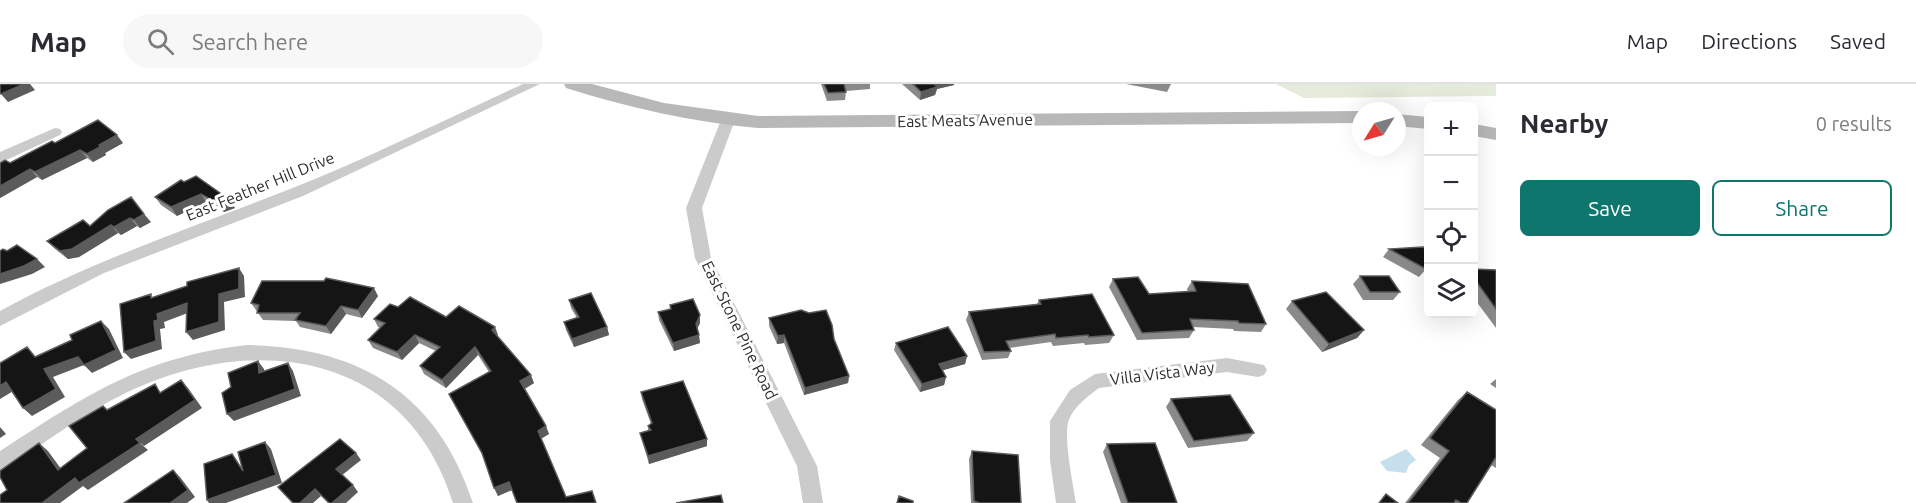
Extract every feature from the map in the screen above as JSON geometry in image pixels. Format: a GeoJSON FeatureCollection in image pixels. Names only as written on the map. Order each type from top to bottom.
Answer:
{"type":"FeatureCollection","features":[{"type":"Feature","properties":{"kind":"street","name":"East Feather Hill Drive"},"geometry":{"type":"LineString","coordinates":[[0,319],[98,269],[298,192],[534,84]]}},
{"type":"Feature","properties":{"kind":"street","name":"East Meats Avenue"},"geometry":{"type":"LineString","coordinates":[[573,84],[637,103],[728,120],[783,123],[1017,118],[1352,117]]}},
{"type":"Feature","properties":{"kind":"street","name":"East Stone Pine Road"},"geometry":{"type":"LineString","coordinates":[[728,120],[694,208],[704,258],[807,465],[813,503]]}},
{"type":"Feature","properties":{"kind":"street"},"geometry":{"type":"LineString","coordinates":[[1406,121],[1424,123]]}},
{"type":"Feature","properties":{"kind":"street"},"geometry":{"type":"LineString","coordinates":[[1478,131],[1496,134]]}},
{"type":"Feature","properties":{"kind":"street"},"geometry":{"type":"LineString","coordinates":[[0,158],[56,132]]}},
{"type":"Feature","properties":{"kind":"street"},"geometry":{"type":"LineString","coordinates":[[0,462],[100,398],[151,374],[210,357],[251,351],[274,351],[297,354],[357,372],[391,394],[410,410],[431,435],[449,465],[463,503]]}},
{"type":"Feature","properties":{"kind":"street","name":"Villa Vista Way"},"geometry":{"type":"LineString","coordinates":[[1066,503],[1060,460],[1059,422],[1076,395],[1095,381],[1227,365],[1258,370]]}},
{"type":"Feature","properties":{"kind":"green space"},"geometry":{"type":"Polygon","coordinates":[[[1276,84],[1496,84],[1496,96],[1304,98],[1276,84]]]}},
{"type":"Feature","properties":{"kind":"water"},"geometry":{"type":"Polygon","coordinates":[[[1406,449],[1416,460],[1409,465],[1406,473],[1387,471],[1380,462],[1406,449]]]}},
{"type":"Feature","properties":{"kind":"building"},"geometry":{"type":"Polygon","coordinates":[[[0,84],[24,84],[1,94],[0,84]]]}},
{"type":"Feature","properties":{"kind":"building"},"geometry":{"type":"Polygon","coordinates":[[[824,84],[844,84],[846,92],[828,93],[824,84]]]}},
{"type":"Feature","properties":{"kind":"building"},"geometry":{"type":"Polygon","coordinates":[[[913,84],[934,84],[937,87],[921,92],[913,84]]]}},
{"type":"Feature","properties":{"kind":"building"},"geometry":{"type":"Polygon","coordinates":[[[98,120],[117,135],[87,154],[80,150],[35,172],[30,169],[0,186],[0,163],[5,160],[10,163],[98,120]]]}},
{"type":"Feature","properties":{"kind":"building"},"geometry":{"type":"Polygon","coordinates":[[[196,176],[230,200],[219,204],[201,194],[171,207],[155,197],[181,180],[184,182],[196,176]]]}},
{"type":"Feature","properties":{"kind":"building"},"geometry":{"type":"Polygon","coordinates":[[[131,197],[144,214],[134,220],[130,218],[114,227],[111,225],[72,249],[60,251],[47,241],[83,220],[90,226],[108,210],[131,197]]]}},
{"type":"Feature","properties":{"kind":"building"},"geometry":{"type":"Polygon","coordinates":[[[17,245],[37,259],[0,274],[0,251],[3,249],[7,251],[17,245]]]}},
{"type":"Feature","properties":{"kind":"building"},"geometry":{"type":"Polygon","coordinates":[[[1423,247],[1424,268],[1389,249],[1423,247]]]}},
{"type":"Feature","properties":{"kind":"building"},"geometry":{"type":"Polygon","coordinates":[[[239,268],[239,289],[219,294],[219,322],[186,332],[187,303],[157,314],[158,320],[154,321],[156,341],[124,352],[120,304],[151,294],[151,298],[187,286],[187,282],[239,268]]]}},
{"type":"Feature","properties":{"kind":"building"},"geometry":{"type":"Polygon","coordinates":[[[1478,269],[1496,270],[1496,309],[1478,284],[1478,269]]]}},
{"type":"Feature","properties":{"kind":"building"},"geometry":{"type":"Polygon","coordinates":[[[1360,276],[1389,276],[1400,292],[1370,292],[1360,276]]]}},
{"type":"Feature","properties":{"kind":"building"},"geometry":{"type":"Polygon","coordinates":[[[1138,277],[1149,294],[1196,291],[1192,281],[1248,284],[1266,324],[1190,319],[1194,330],[1142,333],[1113,279],[1138,277]]]}},
{"type":"Feature","properties":{"kind":"building"},"geometry":{"type":"Polygon","coordinates":[[[326,278],[374,288],[358,310],[341,306],[326,326],[295,320],[300,313],[257,313],[259,305],[251,303],[262,281],[324,281],[326,278]]]}},
{"type":"Feature","properties":{"kind":"building"},"geometry":{"type":"Polygon","coordinates":[[[1326,292],[1364,330],[1329,344],[1292,301],[1326,292]]]}},
{"type":"Feature","properties":{"kind":"building"},"geometry":{"type":"Polygon","coordinates":[[[591,293],[607,327],[572,339],[564,322],[579,317],[569,300],[591,293]]]}},
{"type":"Feature","properties":{"kind":"building"},"geometry":{"type":"Polygon","coordinates":[[[1092,294],[1114,335],[1056,338],[1055,334],[1006,341],[1011,351],[984,352],[969,312],[1041,304],[1039,300],[1092,294]]]}},
{"type":"Feature","properties":{"kind":"building"},"geometry":{"type":"Polygon","coordinates":[[[410,297],[446,317],[459,306],[495,327],[492,330],[531,375],[520,381],[546,426],[538,431],[566,497],[592,491],[596,503],[517,503],[509,482],[494,488],[482,453],[449,394],[491,371],[475,347],[442,380],[420,366],[440,347],[415,335],[397,352],[368,340],[385,323],[374,319],[390,304],[398,307],[410,297]]]}},
{"type":"Feature","properties":{"kind":"building"},"geometry":{"type":"Polygon","coordinates":[[[693,299],[700,315],[696,324],[699,335],[673,343],[658,312],[671,309],[670,305],[693,299]]]}},
{"type":"Feature","properties":{"kind":"building"},"geometry":{"type":"Polygon","coordinates":[[[801,310],[809,313],[826,310],[834,339],[849,376],[805,388],[784,335],[778,336],[769,318],[801,310]]]}},
{"type":"Feature","properties":{"kind":"building"},"geometry":{"type":"Polygon","coordinates":[[[101,321],[116,350],[84,365],[78,357],[44,369],[56,389],[23,408],[6,382],[0,386],[0,363],[27,347],[35,357],[72,340],[70,335],[101,321]]]}},
{"type":"Feature","properties":{"kind":"building"},"geometry":{"type":"Polygon","coordinates":[[[948,327],[967,356],[939,364],[946,377],[922,384],[896,343],[948,327]]]}},
{"type":"Feature","properties":{"kind":"building"},"geometry":{"type":"Polygon","coordinates":[[[258,361],[259,373],[288,363],[295,389],[227,414],[222,393],[231,387],[228,373],[258,361]]]}},
{"type":"Feature","properties":{"kind":"building"},"geometry":{"type":"Polygon","coordinates":[[[181,380],[195,400],[136,439],[140,443],[79,483],[75,478],[42,503],[0,503],[0,495],[7,490],[0,477],[0,471],[39,443],[58,470],[87,448],[69,426],[103,406],[107,410],[155,384],[160,393],[181,380]]]}},
{"type":"Feature","properties":{"kind":"building"},"geometry":{"type":"Polygon","coordinates":[[[683,381],[707,439],[648,456],[640,433],[651,430],[648,426],[652,423],[641,392],[683,381]]]}},
{"type":"Feature","properties":{"kind":"building"},"geometry":{"type":"Polygon","coordinates":[[[1467,392],[1496,410],[1496,457],[1467,503],[1456,500],[1454,503],[1408,503],[1449,451],[1430,438],[1467,392]]]}},
{"type":"Feature","properties":{"kind":"building"},"geometry":{"type":"Polygon","coordinates":[[[1230,395],[1254,433],[1194,441],[1171,399],[1230,395]]]}},
{"type":"Feature","properties":{"kind":"building"},"geometry":{"type":"Polygon","coordinates":[[[340,439],[356,453],[336,469],[353,485],[332,503],[329,503],[315,489],[300,503],[293,503],[278,487],[340,439]]]}},
{"type":"Feature","properties":{"kind":"building"},"geometry":{"type":"Polygon","coordinates":[[[265,442],[276,475],[207,500],[204,464],[232,454],[243,471],[238,452],[265,442]]]}},
{"type":"Feature","properties":{"kind":"building"},"geometry":{"type":"Polygon","coordinates":[[[1155,443],[1177,503],[1128,503],[1107,444],[1155,443]]]}},
{"type":"Feature","properties":{"kind":"building"},"geometry":{"type":"Polygon","coordinates":[[[972,451],[1018,455],[1021,503],[974,501],[972,451]]]}},
{"type":"Feature","properties":{"kind":"building"},"geometry":{"type":"Polygon","coordinates":[[[173,470],[188,490],[170,503],[124,503],[173,470]]]}},
{"type":"Feature","properties":{"kind":"building"},"geometry":{"type":"Polygon","coordinates":[[[1386,494],[1398,503],[1379,503],[1386,494]]]}},
{"type":"Feature","properties":{"kind":"building"},"geometry":{"type":"Polygon","coordinates":[[[721,495],[723,503],[676,503],[721,495]]]}},
{"type":"Feature","properties":{"kind":"building"},"geometry":{"type":"Polygon","coordinates":[[[899,496],[913,501],[913,503],[897,503],[899,496]]]}}]}
